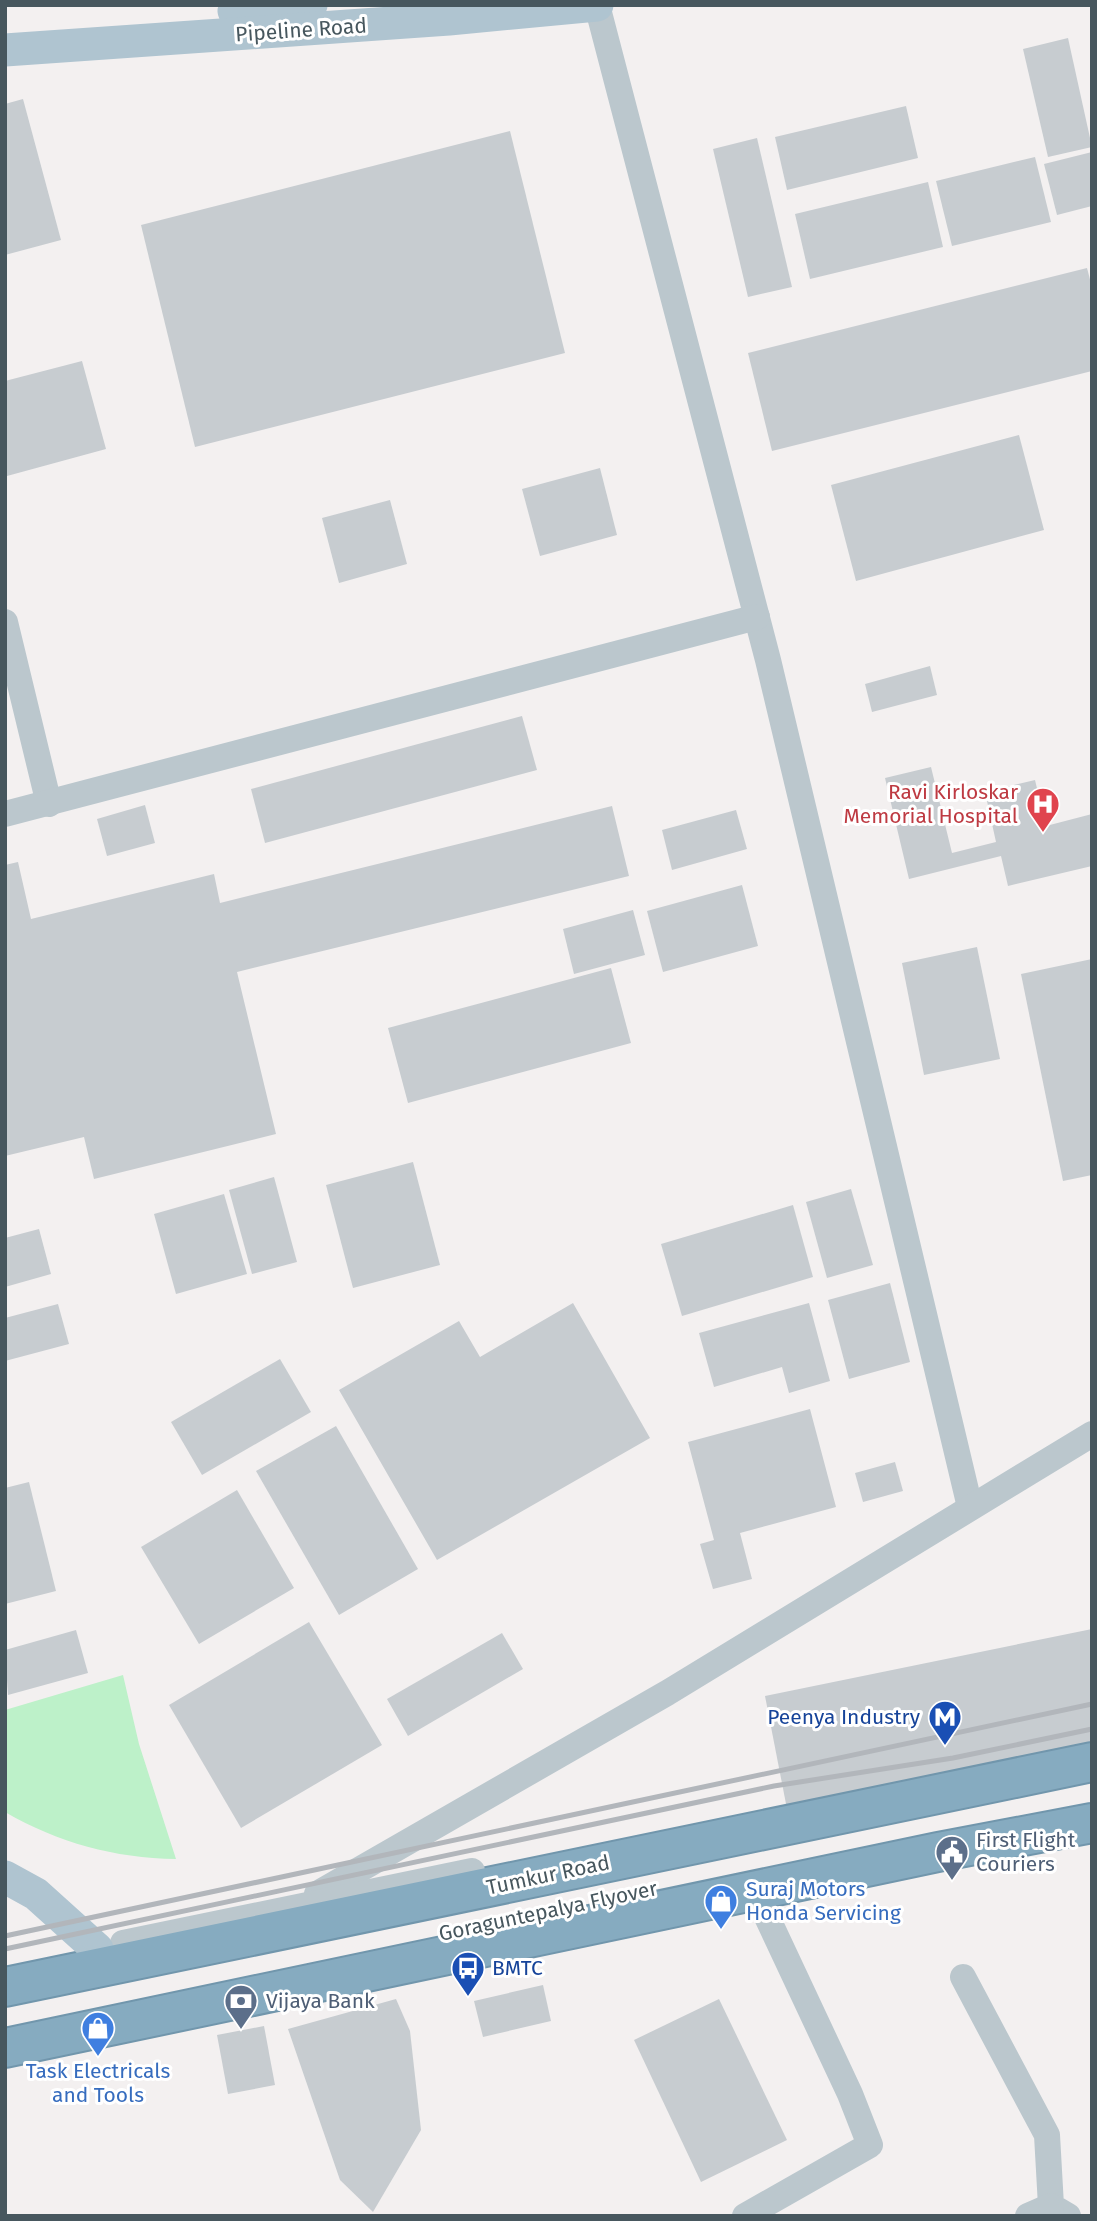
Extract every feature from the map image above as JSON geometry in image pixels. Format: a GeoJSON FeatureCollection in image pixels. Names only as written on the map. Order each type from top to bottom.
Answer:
{"type":"FeatureCollection","features":[{"type":"Feature","properties":{"kind":"highway","name":"Tumkur Road"},"geometry":{"type":"LineString","coordinates":[[5,1987],[1092,1762]]}},
{"type":"Feature","properties":{"kind":"highway","name":"Goraguntepalya Flyover"},"geometry":{"type":"LineString","coordinates":[[5,2002],[1092,1779]]}},
{"type":"Feature","properties":{"kind":"highway","name":"Goraguntepalya Flyover"},"geometry":{"type":"LineString","coordinates":[[5,2025],[1092,1800]]}},
{"type":"Feature","properties":{"kind":"highway"},"geometry":{"type":"LineString","coordinates":[[5,2048],[938,1852],[1092,1823]]}},
{"type":"Feature","properties":{"kind":"main road","name":"Pipeline Road"},"geometry":{"type":"LineString","coordinates":[[5,51],[202,25],[311,5]]}},
{"type":"Feature","properties":{"kind":"main road","name":"Pipeline Road"},"geometry":{"type":"LineString","coordinates":[[5,29],[449,19],[597,5]]}},
{"type":"Feature","properties":{"kind":"main road"},"geometry":{"type":"LineString","coordinates":[[5,1877],[36,1894],[97,1949]]}},
{"type":"Feature","properties":{"kind":"street"},"geometry":{"type":"LineString","coordinates":[[597,5],[757,617],[970,1507]]}},
{"type":"Feature","properties":{"kind":"street"},"geometry":{"type":"LineString","coordinates":[[5,814],[757,617]]}},
{"type":"Feature","properties":{"kind":"street"},"geometry":{"type":"LineString","coordinates":[[5,622],[49,804]]}},
{"type":"Feature","properties":{"kind":"street"},"geometry":{"type":"LineString","coordinates":[[299,1905],[667,1693],[1092,1434]]}},
{"type":"Feature","properties":{"kind":"street"},"geometry":{"type":"LineString","coordinates":[[5,1967],[299,1905],[1092,1748]]}},
{"type":"Feature","properties":{"kind":"street"},"geometry":{"type":"LineString","coordinates":[[5,2059],[1092,1836]]}},
{"type":"Feature","properties":{"kind":"street"},"geometry":{"type":"LineString","coordinates":[[745,2216],[870,2145],[850,2094],[760,1902]]}},
{"type":"Feature","properties":{"kind":"street"},"geometry":{"type":"LineString","coordinates":[[962,1977],[1047,2135],[1049,2212]]}},
{"type":"Feature","properties":{"kind":"green space"},"geometry":{"type":"Polygon","coordinates":[[[123,1675],[139,1744],[176,1859],[131,1856],[87,1847],[46,1832],[5,1812],[5,1710],[123,1675]]]}},
{"type":"Feature","properties":{"kind":"building"},"geometry":{"type":"Polygon","coordinates":[[[1068,38],[1092,147],[1048,157],[1023,49],[1068,38]]]}},
{"type":"Feature","properties":{"kind":"building"},"geometry":{"type":"Polygon","coordinates":[[[23,99],[61,240],[5,255],[5,104],[23,99]]]}},
{"type":"Feature","properties":{"kind":"building"},"geometry":{"type":"Polygon","coordinates":[[[906,106],[918,158],[787,190],[775,137],[906,106]]]}},
{"type":"Feature","properties":{"kind":"building"},"geometry":{"type":"Polygon","coordinates":[[[510,131],[565,353],[195,447],[141,225],[510,131]]]}},
{"type":"Feature","properties":{"kind":"building"},"geometry":{"type":"Polygon","coordinates":[[[757,138],[792,287],[748,297],[713,149],[757,138]]]}},
{"type":"Feature","properties":{"kind":"building"},"geometry":{"type":"Polygon","coordinates":[[[1092,152],[1092,206],[1057,215],[1044,164],[1092,152]]]}},
{"type":"Feature","properties":{"kind":"building"},"geometry":{"type":"Polygon","coordinates":[[[1035,157],[1051,222],[952,246],[936,181],[1035,157]]]}},
{"type":"Feature","properties":{"kind":"building"},"geometry":{"type":"Polygon","coordinates":[[[928,182],[943,247],[810,279],[795,214],[928,182]]]}},
{"type":"Feature","properties":{"kind":"building"},"geometry":{"type":"Polygon","coordinates":[[[1087,268],[1092,287],[1092,371],[772,451],[748,353],[1087,268]]]}},
{"type":"Feature","properties":{"kind":"building"},"geometry":{"type":"Polygon","coordinates":[[[82,361],[106,449],[7,476],[5,381],[82,361]]]}},
{"type":"Feature","properties":{"kind":"building"},"geometry":{"type":"Polygon","coordinates":[[[1019,435],[1044,530],[856,581],[831,485],[1019,435]]]}},
{"type":"Feature","properties":{"kind":"building"},"geometry":{"type":"Polygon","coordinates":[[[600,468],[617,535],[540,556],[522,489],[600,468]]]}},
{"type":"Feature","properties":{"kind":"building"},"geometry":{"type":"Polygon","coordinates":[[[390,500],[407,564],[339,583],[322,518],[390,500]]]}},
{"type":"Feature","properties":{"kind":"building"},"geometry":{"type":"Polygon","coordinates":[[[930,666],[937,695],[872,712],[865,684],[930,666]]]}},
{"type":"Feature","properties":{"kind":"building"},"geometry":{"type":"Polygon","coordinates":[[[522,716],[537,770],[265,843],[251,789],[522,716]]]}},
{"type":"Feature","properties":{"kind":"building","name":"Ravi Kirloskar Memorial Hospital"},"geometry":{"type":"Polygon","coordinates":[[[931,767],[952,853],[996,842],[985,792],[1035,780],[1046,826],[1092,814],[1092,866],[1008,886],[1001,856],[909,879],[885,778],[931,767]]]}},
{"type":"Feature","properties":{"kind":"building"},"geometry":{"type":"Polygon","coordinates":[[[145,805],[155,843],[107,856],[97,819],[145,805]]]}},
{"type":"Feature","properties":{"kind":"building"},"geometry":{"type":"Polygon","coordinates":[[[612,806],[629,876],[237,972],[276,1134],[94,1179],[84,1137],[5,1156],[5,865],[18,862],[31,919],[214,874],[220,903],[612,806]]]}},
{"type":"Feature","properties":{"kind":"building"},"geometry":{"type":"Polygon","coordinates":[[[736,810],[747,849],[672,870],[662,830],[736,810]]]}},
{"type":"Feature","properties":{"kind":"building"},"geometry":{"type":"Polygon","coordinates":[[[742,885],[758,946],[663,972],[647,911],[742,885]]]}},
{"type":"Feature","properties":{"kind":"building"},"geometry":{"type":"Polygon","coordinates":[[[633,910],[645,955],[574,974],[563,929],[633,910]]]}},
{"type":"Feature","properties":{"kind":"building"},"geometry":{"type":"Polygon","coordinates":[[[977,947],[1000,1059],[924,1075],[902,963],[977,947]]]}},
{"type":"Feature","properties":{"kind":"building"},"geometry":{"type":"Polygon","coordinates":[[[1092,959],[1092,1175],[1063,1181],[1021,974],[1092,959]]]}},
{"type":"Feature","properties":{"kind":"building"},"geometry":{"type":"Polygon","coordinates":[[[611,968],[631,1043],[408,1103],[388,1028],[611,968]]]}},
{"type":"Feature","properties":{"kind":"building"},"geometry":{"type":"Polygon","coordinates":[[[413,1162],[440,1265],[353,1288],[326,1185],[413,1162]]]}},
{"type":"Feature","properties":{"kind":"building"},"geometry":{"type":"Polygon","coordinates":[[[274,1177],[297,1262],[252,1274],[229,1190],[274,1177]]]}},
{"type":"Feature","properties":{"kind":"building"},"geometry":{"type":"Polygon","coordinates":[[[851,1189],[873,1265],[827,1278],[806,1202],[851,1189]]]}},
{"type":"Feature","properties":{"kind":"building"},"geometry":{"type":"Polygon","coordinates":[[[224,1194],[247,1274],[176,1294],[154,1214],[224,1194]]]}},
{"type":"Feature","properties":{"kind":"building"},"geometry":{"type":"Polygon","coordinates":[[[793,1205],[813,1277],[682,1316],[661,1244],[793,1205]]]}},
{"type":"Feature","properties":{"kind":"building"},"geometry":{"type":"Polygon","coordinates":[[[39,1229],[51,1274],[5,1287],[5,1238],[39,1229]]]}},
{"type":"Feature","properties":{"kind":"building"},"geometry":{"type":"Polygon","coordinates":[[[890,1283],[910,1362],[849,1379],[828,1300],[890,1283]]]}},
{"type":"Feature","properties":{"kind":"building"},"geometry":{"type":"Polygon","coordinates":[[[573,1303],[650,1438],[437,1560],[339,1390],[459,1321],[480,1357],[573,1303]]]}},
{"type":"Feature","properties":{"kind":"building"},"geometry":{"type":"Polygon","coordinates":[[[809,1303],[830,1381],[789,1393],[782,1367],[714,1387],[699,1333],[809,1303]]]}},
{"type":"Feature","properties":{"kind":"building"},"geometry":{"type":"Polygon","coordinates":[[[58,1304],[69,1344],[5,1361],[5,1318],[58,1304]]]}},
{"type":"Feature","properties":{"kind":"building"},"geometry":{"type":"Polygon","coordinates":[[[280,1359],[311,1412],[202,1475],[171,1422],[280,1359]]]}},
{"type":"Feature","properties":{"kind":"building"},"geometry":{"type":"Polygon","coordinates":[[[810,1409],[836,1507],[740,1533],[752,1579],[713,1589],[700,1544],[714,1540],[688,1442],[810,1409]]]}},
{"type":"Feature","properties":{"kind":"building"},"geometry":{"type":"Polygon","coordinates":[[[336,1426],[418,1569],[339,1615],[256,1471],[336,1426]]]}},
{"type":"Feature","properties":{"kind":"building"},"geometry":{"type":"Polygon","coordinates":[[[895,1462],[903,1491],[863,1502],[855,1473],[895,1462]]]}},
{"type":"Feature","properties":{"kind":"building"},"geometry":{"type":"Polygon","coordinates":[[[29,1482],[56,1591],[5,1604],[5,1488],[29,1482]]]}},
{"type":"Feature","properties":{"kind":"building"},"geometry":{"type":"Polygon","coordinates":[[[237,1490],[294,1588],[199,1644],[141,1547],[237,1490]]]}},
{"type":"Feature","properties":{"kind":"building"},"geometry":{"type":"Polygon","coordinates":[[[309,1622],[382,1745],[241,1828],[169,1705],[309,1622]]]}},
{"type":"Feature","properties":{"kind":"building"},"geometry":{"type":"Polygon","coordinates":[[[1092,1629],[1092,1747],[787,1809],[765,1696],[1092,1629]]]}},
{"type":"Feature","properties":{"kind":"building"},"geometry":{"type":"Polygon","coordinates":[[[76,1630],[88,1673],[8,1695],[5,1650],[76,1630]]]}},
{"type":"Feature","properties":{"kind":"building"},"geometry":{"type":"Polygon","coordinates":[[[502,1633],[523,1669],[408,1736],[387,1699],[502,1633]]]}},
{"type":"Feature","properties":{"kind":"building"},"geometry":{"type":"Polygon","coordinates":[[[543,1985],[551,2021],[483,2037],[474,2001],[543,1985]]]}},
{"type":"Feature","properties":{"kind":"building"},"geometry":{"type":"Polygon","coordinates":[[[396,1999],[410,2031],[421,2130],[373,2212],[340,2180],[288,2029],[396,1999]]]}},
{"type":"Feature","properties":{"kind":"building"},"geometry":{"type":"Polygon","coordinates":[[[719,1999],[787,2140],[701,2182],[634,2040],[719,1999]]]}},
{"type":"Feature","properties":{"kind":"building"},"geometry":{"type":"Polygon","coordinates":[[[264,2026],[275,2085],[228,2094],[217,2035],[264,2026]]]}},
{"type":"Feature","properties":{"kind":"railway"},"geometry":{"type":"LineString","coordinates":[[5,1936],[1092,1704]]}},
{"type":"Feature","properties":{"kind":"railway"},"geometry":{"type":"LineString","coordinates":[[5,1949],[774,1786],[953,1758],[1092,1729]]}},
{"type":"Feature","properties":{"kind":"place","name":"Ravi Kirloskar Memorial Hospital"},"geometry":{"type":"Point","coordinates":[1043,834]}},
{"type":"Feature","properties":{"kind":"place","name":"Peenya Industry"},"geometry":{"type":"Point","coordinates":[945,1747]}},
{"type":"Feature","properties":{"kind":"place","name":"First Flight Couriers"},"geometry":{"type":"Point","coordinates":[952,1882]}},
{"type":"Feature","properties":{"kind":"place","name":"Suraj Motors Honda Servicing"},"geometry":{"type":"Point","coordinates":[721,1931]}},
{"type":"Feature","properties":{"kind":"place","name":"BMTC"},"geometry":{"type":"Point","coordinates":[468,1998]}},
{"type":"Feature","properties":{"kind":"place","name":"Vijaya Bank"},"geometry":{"type":"Point","coordinates":[241,2031]}},
{"type":"Feature","properties":{"kind":"place","name":"Task Electricals and Tools"},"geometry":{"type":"Point","coordinates":[98,2058]}}]}
